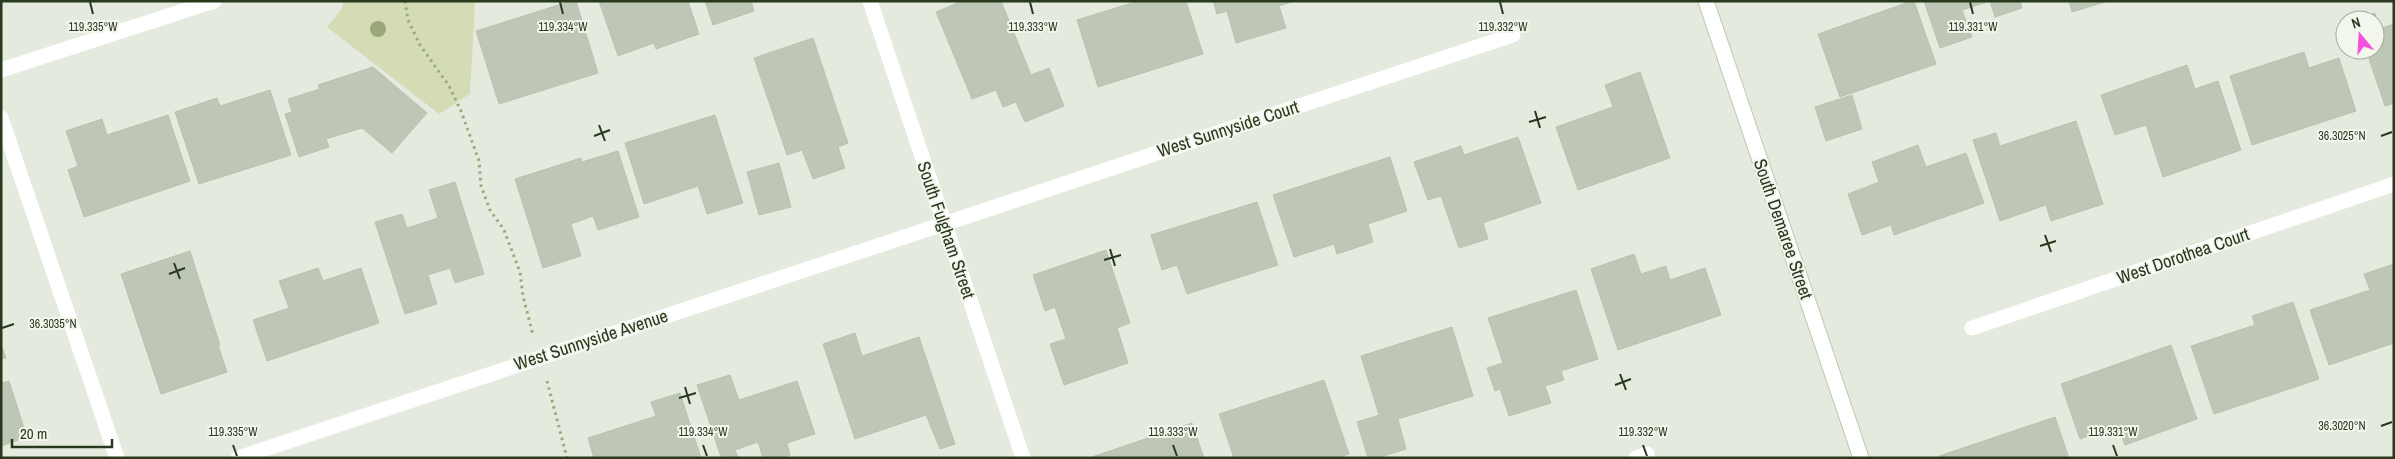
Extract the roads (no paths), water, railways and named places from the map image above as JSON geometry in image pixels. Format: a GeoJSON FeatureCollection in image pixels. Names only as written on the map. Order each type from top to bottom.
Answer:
{"type":"FeatureCollection","features":[{"type":"Feature","properties":{"kind":"street"},"geometry":{"type":"LineString","coordinates":[[1,70],[214,1]]}},
{"type":"Feature","properties":{"kind":"street","name":"South Fulgham Street"},"geometry":{"type":"LineString","coordinates":[[870,1],[1023,458]]}},
{"type":"Feature","properties":{"kind":"street","name":"South Demaree Street"},"geometry":{"type":"LineString","coordinates":[[1706,1],[1860,458]]}},
{"type":"Feature","properties":{"kind":"street","name":"West Sunnyside Court"},"geometry":{"type":"LineString","coordinates":[[944,223],[1512,35]]}},
{"type":"Feature","properties":{"kind":"street"},"geometry":{"type":"LineString","coordinates":[[1,118],[117,458]]}},
{"type":"Feature","properties":{"kind":"street","name":"West Dorothea Court"},"geometry":{"type":"LineString","coordinates":[[1972,328],[2394,184]]}},
{"type":"Feature","properties":{"kind":"street","name":"West Sunnyside Avenue"},"geometry":{"type":"LineString","coordinates":[[238,458],[944,223]]}}]}
